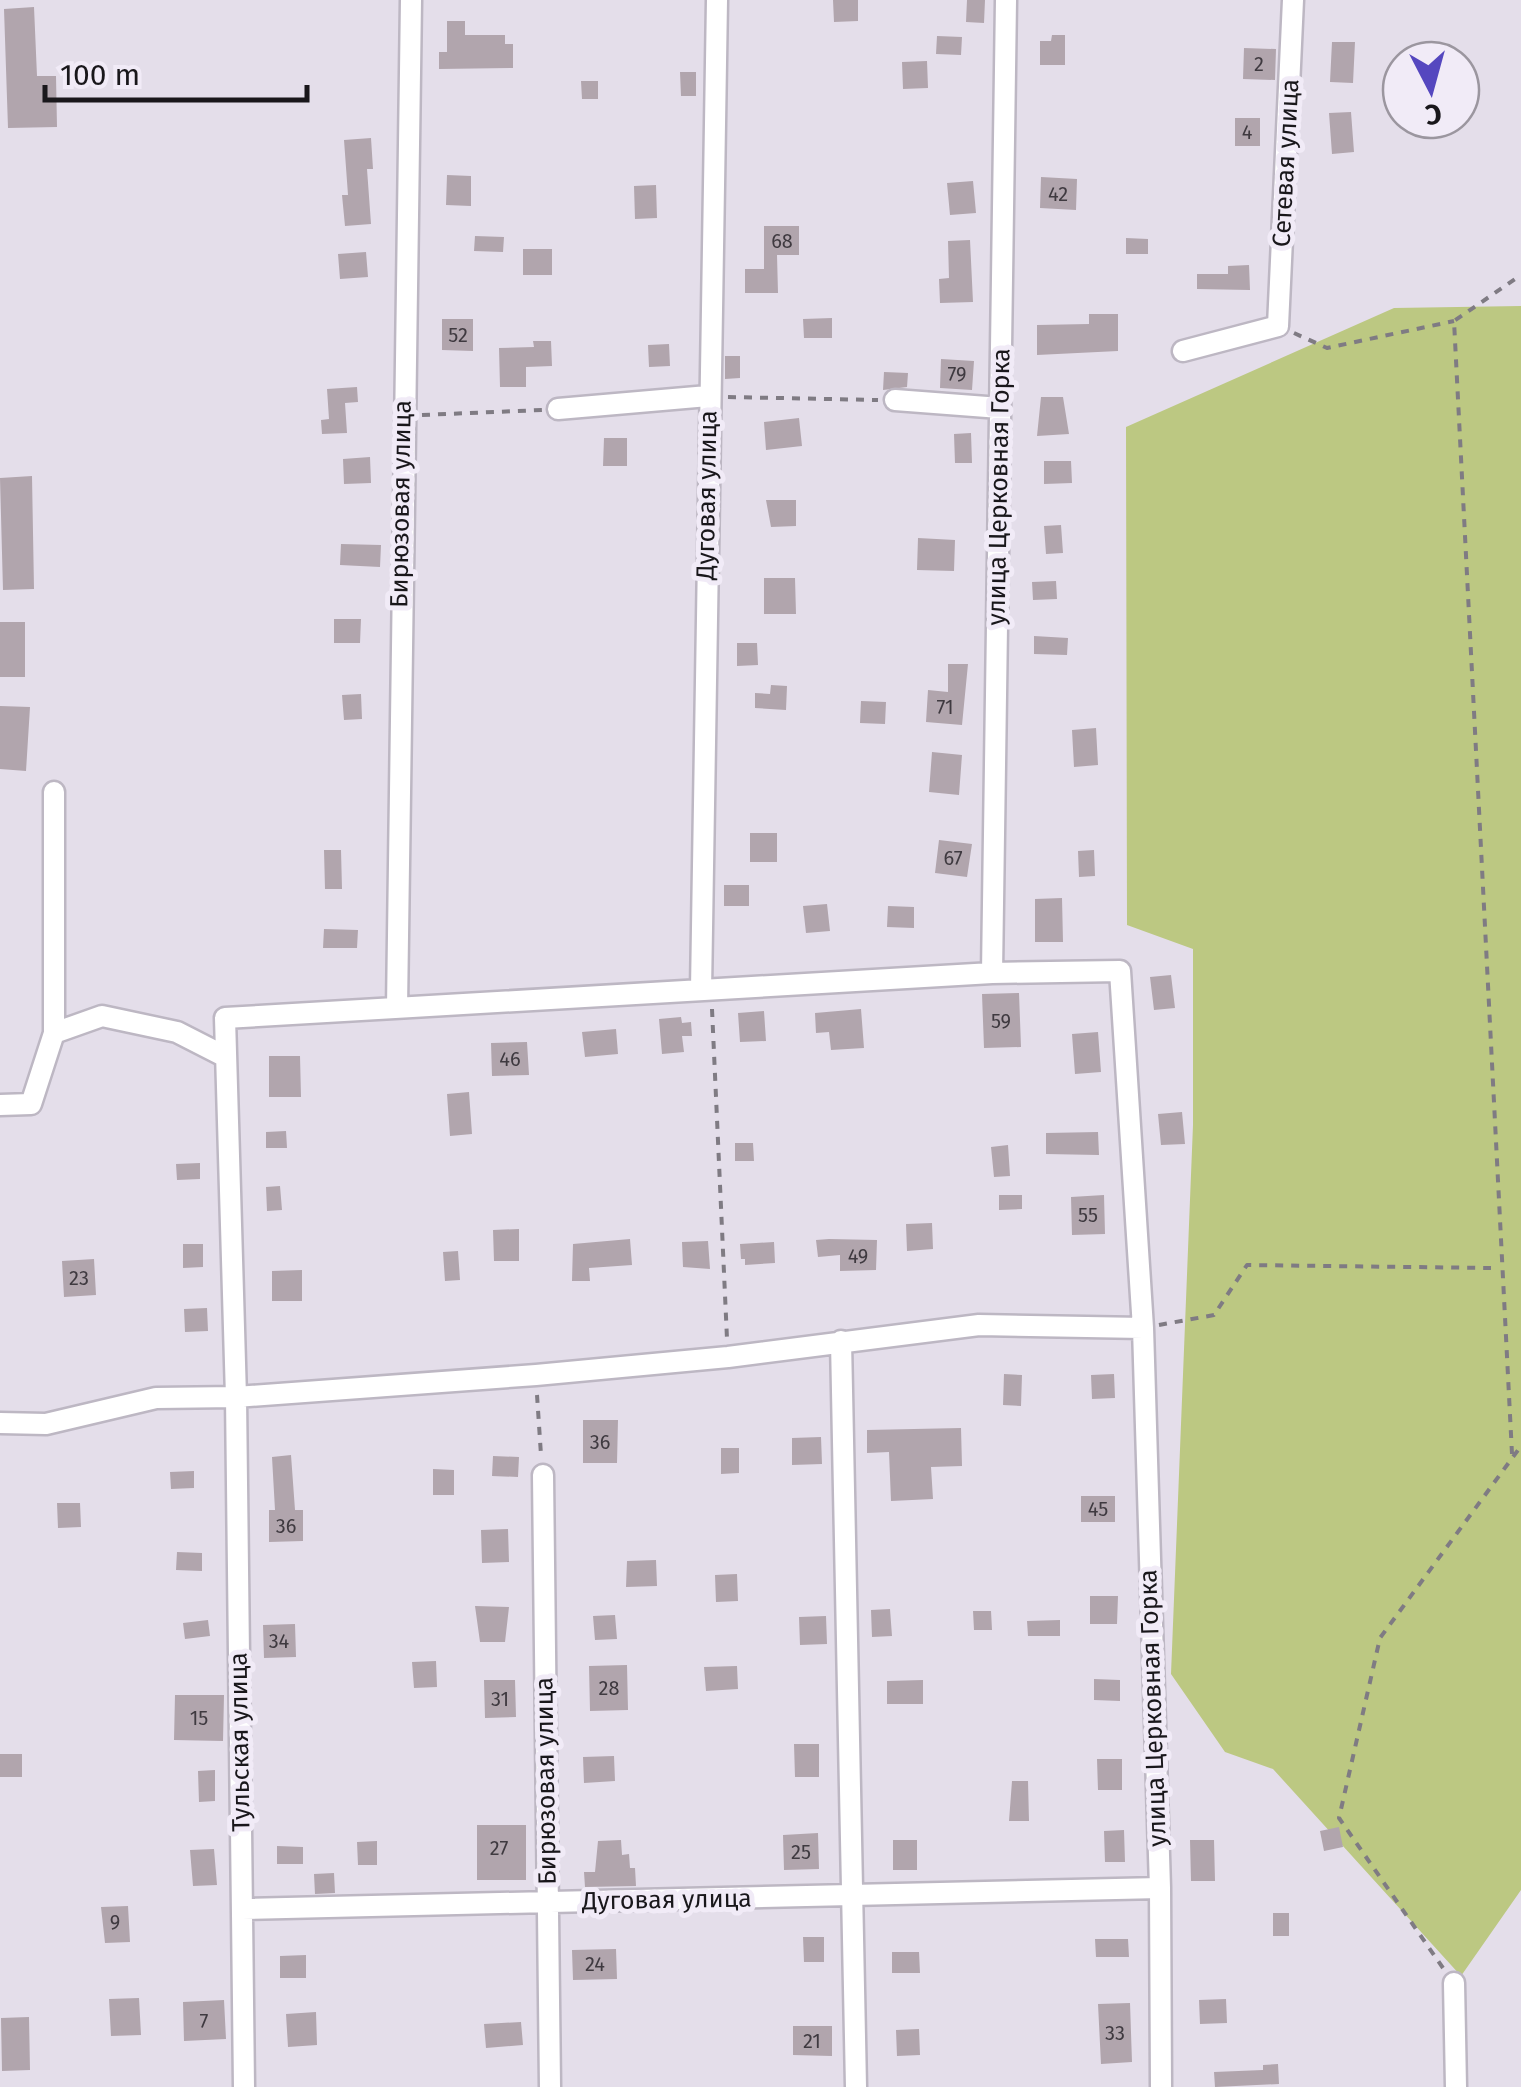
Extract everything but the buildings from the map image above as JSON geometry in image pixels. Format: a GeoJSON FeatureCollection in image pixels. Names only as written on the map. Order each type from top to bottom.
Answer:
{"type":"FeatureCollection","features":[{"type":"Feature","properties":{"kind":"street","name":"Бирюзовая улица"},"geometry":{"type":"LineString","coordinates":[[397,1008],[402,415],[411,0]]}},
{"type":"Feature","properties":{"kind":"street","name":"Дуговая улица"},"geometry":{"type":"LineString","coordinates":[[706,989],[708,396],[717,0]]}},
{"type":"Feature","properties":{"kind":"street","name":"улица Церковная Горка"},"geometry":{"type":"LineString","coordinates":[[1006,0],[992,973],[1120,971],[1143,1328],[1160,1888],[1160,2087]]}},
{"type":"Feature","properties":{"kind":"street","name":"Сетевая улица"},"geometry":{"type":"LineString","coordinates":[[1278,326],[1293,0]]}},
{"type":"Feature","properties":{"kind":"street"},"geometry":{"type":"LineString","coordinates":[[1184,351],[1278,326]]}},
{"type":"Feature","properties":{"kind":"street"},"geometry":{"type":"LineString","coordinates":[[558,409],[708,396]]}},
{"type":"Feature","properties":{"kind":"street"},"geometry":{"type":"LineString","coordinates":[[895,400],[1000,408]]}},
{"type":"Feature","properties":{"kind":"street"},"geometry":{"type":"LineString","coordinates":[[0,1105],[32,1104],[54,1033],[54,792]]}},
{"type":"Feature","properties":{"kind":"street"},"geometry":{"type":"LineString","coordinates":[[54,1033],[102,1016],[177,1032],[224,1056],[225,1018],[992,973]]}},
{"type":"Feature","properties":{"kind":"street","name":"Тульская улица"},"geometry":{"type":"LineString","coordinates":[[224,1056],[236,1397],[244,2087]]}},
{"type":"Feature","properties":{"kind":"street"},"geometry":{"type":"LineString","coordinates":[[0,1423],[46,1424],[156,1398],[236,1397],[536,1375],[728,1357],[979,1324],[1143,1328]]}},
{"type":"Feature","properties":{"kind":"street"},"geometry":{"type":"LineString","coordinates":[[842,1340],[856,2087]]}},
{"type":"Feature","properties":{"kind":"street","name":"Бирюзовая улица"},"geometry":{"type":"LineString","coordinates":[[543,1475],[550,2087]]}},
{"type":"Feature","properties":{"kind":"street","name":"Дуговая улица"},"geometry":{"type":"LineString","coordinates":[[242,1909],[1160,1888]]}},
{"type":"Feature","properties":{"kind":"street"},"geometry":{"type":"LineString","coordinates":[[1454,1984],[1456,2087]]}},
{"type":"Feature","properties":{"kind":"path"},"geometry":{"type":"LineString","coordinates":[[1278,326],[1327,348],[1454,321],[1521,275]]}},
{"type":"Feature","properties":{"kind":"path"},"geometry":{"type":"LineString","coordinates":[[1454,321],[1512,1454]]}},
{"type":"Feature","properties":{"kind":"path"},"geometry":{"type":"LineString","coordinates":[[708,396],[895,400]]}},
{"type":"Feature","properties":{"kind":"path"},"geometry":{"type":"LineString","coordinates":[[402,415],[558,409]]}},
{"type":"Feature","properties":{"kind":"path"},"geometry":{"type":"LineString","coordinates":[[706,989],[728,1357]]}},
{"type":"Feature","properties":{"kind":"path"},"geometry":{"type":"LineString","coordinates":[[1143,1328],[1214,1315],[1247,1265],[1491,1268]]}},
{"type":"Feature","properties":{"kind":"path"},"geometry":{"type":"LineString","coordinates":[[536,1375],[543,1475]]}},
{"type":"Feature","properties":{"kind":"path"},"geometry":{"type":"LineString","coordinates":[[1454,1984],[1340,1818],[1380,1638],[1521,1446]]}},
{"type":"Feature","properties":{"kind":"green space"},"geometry":{"type":"Polygon","coordinates":[[[1521,306],[1521,1890],[1461,1976],[1273,1769],[1225,1752],[1171,1674],[1193,1125],[1193,949],[1127,925],[1126,427],[1394,308],[1521,306]]]}}]}
